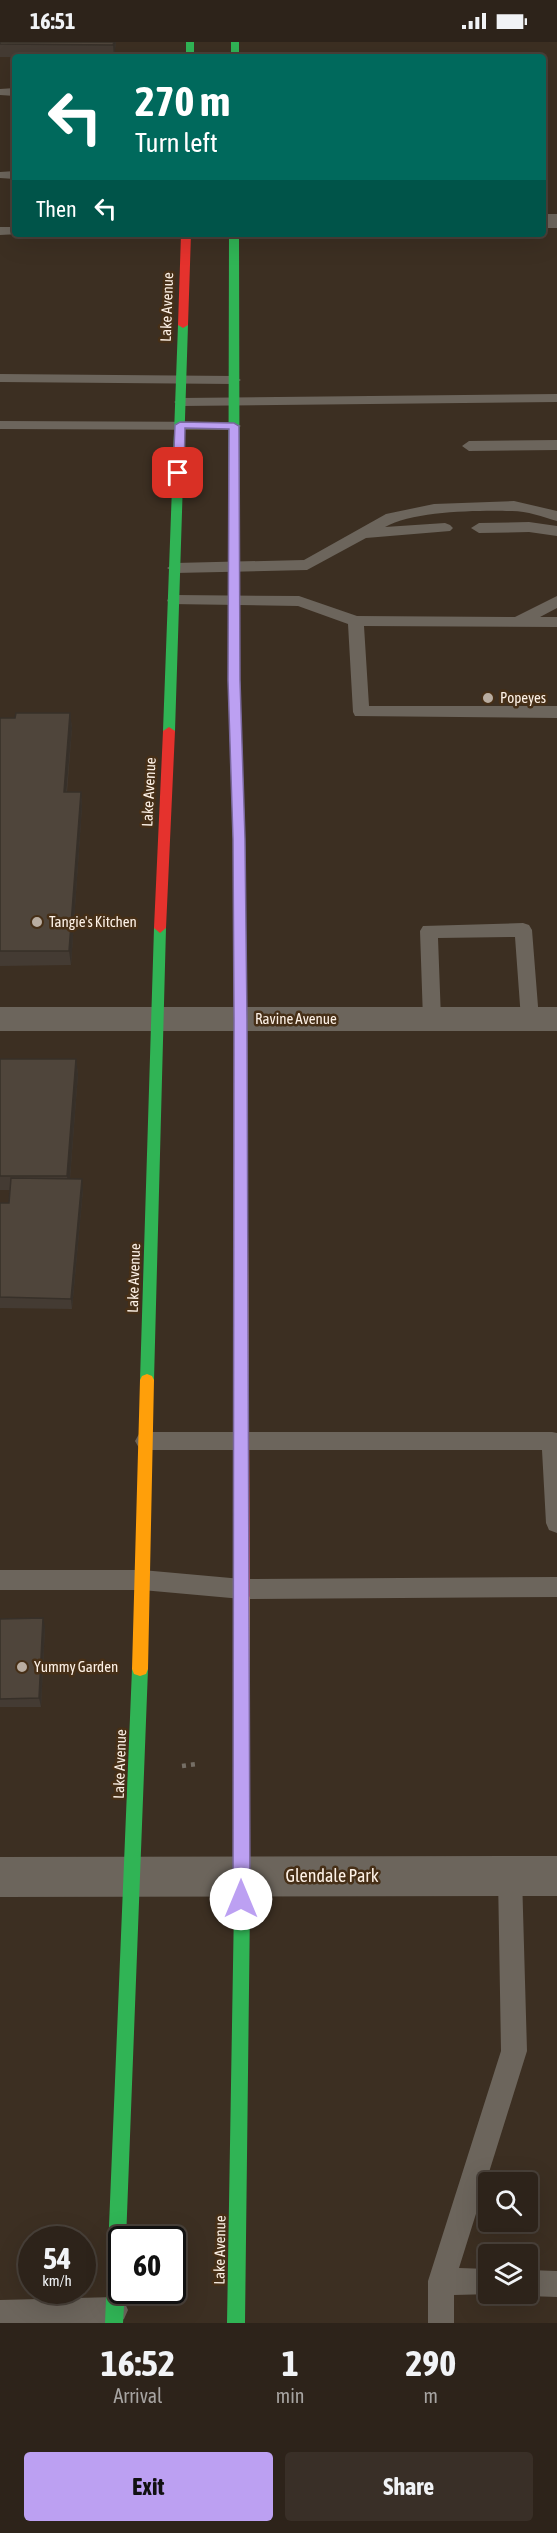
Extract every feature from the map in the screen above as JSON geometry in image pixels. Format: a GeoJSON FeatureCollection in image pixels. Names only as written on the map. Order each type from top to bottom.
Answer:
{"type":"FeatureCollection","features":[{"type":"Feature","properties":{"kind":"main road","name":"Lake Avenue"},"geometry":{"type":"LineString","coordinates":[[114,2317],[133,1877],[161,867],[175,600],[186,237]]}},
{"type":"Feature","properties":{"kind":"main road","name":"Lake Avenue"},"geometry":{"type":"LineString","coordinates":[[234,237],[234,601],[241,1019],[242,1589],[242,1877],[236,2323]]}},
{"type":"Feature","properties":{"kind":"street","name":"Ravine Avenue"},"geometry":{"type":"LineString","coordinates":[[0,1019],[543,1019]]}},
{"type":"Feature","properties":{"kind":"street","name":"Glendale Park"},"geometry":{"type":"LineString","coordinates":[[0,1877],[557,1876]]}},
{"type":"Feature","properties":{"kind":"lane"},"geometry":{"type":"LineString","coordinates":[[0,378],[234,380]]}},
{"type":"Feature","properties":{"kind":"lane"},"geometry":{"type":"LineString","coordinates":[[181,402],[557,398]]}},
{"type":"Feature","properties":{"kind":"lane"},"geometry":{"type":"LineString","coordinates":[[0,425],[234,426]]}},
{"type":"Feature","properties":{"kind":"lane"},"geometry":{"type":"LineString","coordinates":[[469,446],[557,445]]}},
{"type":"Feature","properties":{"kind":"lane"},"geometry":{"type":"LineString","coordinates":[[175,568],[307,565],[391,517],[434,509],[514,506],[557,516]]}},
{"type":"Feature","properties":{"kind":"lane"},"geometry":{"type":"LineString","coordinates":[[479,528],[529,527],[557,531]]}},
{"type":"Feature","properties":{"kind":"lane"},"geometry":{"type":"LineString","coordinates":[[360,533],[445,528]]}},
{"type":"Feature","properties":{"kind":"lane"},"geometry":{"type":"LineString","coordinates":[[175,600],[299,601],[356,621],[557,622]]}},
{"type":"Feature","properties":{"kind":"lane"},"geometry":{"type":"LineString","coordinates":[[519,622],[557,601]]}},
{"type":"Feature","properties":{"kind":"lane"},"geometry":{"type":"LineString","coordinates":[[356,621],[361,712],[557,712]]}},
{"type":"Feature","properties":{"kind":"lane"},"geometry":{"type":"LineString","coordinates":[[432,1019],[429,931],[523,930],[543,1019]]}},
{"type":"Feature","properties":{"kind":"lane"},"geometry":{"type":"LineString","coordinates":[[146,1441],[552,1441],[557,1523]]}},
{"type":"Feature","properties":{"kind":"lane"},"geometry":{"type":"LineString","coordinates":[[0,1580],[142,1580],[242,1589],[557,1587]]}},
{"type":"Feature","properties":{"kind":"lane"},"geometry":{"type":"LineString","coordinates":[[441,2323],[441,2281],[514,2051],[510,1876]]}},
{"type":"Feature","properties":{"kind":"lane"},"geometry":{"type":"LineString","coordinates":[[441,2281],[478,2282]]}},
{"type":"Feature","properties":{"kind":"lane"},"geometry":{"type":"LineString","coordinates":[[538,2283],[557,2284]]}},
{"type":"Feature","properties":{"kind":"lane"},"geometry":{"type":"LineString","coordinates":[[0,2313],[114,2317]]}},
{"type":"Feature","properties":{"kind":"building"},"geometry":{"type":"Polygon","coordinates":[[[0,42],[114,42],[113,45],[0,44],[0,42]]]}},
{"type":"Feature","properties":{"kind":"building"},"geometry":{"type":"Polygon","coordinates":[[[16,713],[70,713],[64,792],[81,792],[69,951],[0,951],[0,718],[15,718],[16,713]]]}},
{"type":"Feature","properties":{"kind":"building"},"geometry":{"type":"Polygon","coordinates":[[[0,1059],[76,1059],[67,1176],[0,1176],[0,1059]]]}},
{"type":"Feature","properties":{"kind":"building"},"geometry":{"type":"Polygon","coordinates":[[[11,1178],[82,1179],[71,1299],[0,1297],[0,1203],[9,1203],[11,1178]]]}},
{"type":"Feature","properties":{"kind":"building","name":"Yummy Garden"},"geometry":{"type":"Polygon","coordinates":[[[43,1618],[39,1698],[0,1699],[0,1619],[43,1618]]]}},
{"type":"Feature","properties":{"kind":"traffic: fast"},"geometry":{"type":"LineString","coordinates":[[190,42],[190,54]]}},
{"type":"Feature","properties":{"kind":"traffic: fast"},"geometry":{"type":"LineString","coordinates":[[235,42],[235,54]]}},
{"type":"Feature","properties":{"kind":"traffic: fast"},"geometry":{"type":"LineString","coordinates":[[234,237],[234,680],[239,839],[241,1036]]}},
{"type":"Feature","properties":{"kind":"traffic: fast"},"geometry":{"type":"LineString","coordinates":[[169,731],[183,325]]}},
{"type":"Feature","properties":{"kind":"traffic: fast"},"geometry":{"type":"LineString","coordinates":[[147,1380],[160,928]]}},
{"type":"Feature","properties":{"kind":"traffic: fast"},"geometry":{"type":"LineString","coordinates":[[114,2323],[140,1669]]}},
{"type":"Feature","properties":{"kind":"traffic: fast"},"geometry":{"type":"LineString","coordinates":[[236,2323],[242,1906]]}},
{"type":"Feature","properties":{"kind":"traffic: slow"},"geometry":{"type":"LineString","coordinates":[[241,1036],[242,1422]]}},
{"type":"Feature","properties":{"kind":"traffic: slow"},"geometry":{"type":"LineString","coordinates":[[140,1669],[147,1380]]}},
{"type":"Feature","properties":{"kind":"traffic: slow"},"geometry":{"type":"LineString","coordinates":[[242,1596],[242,1906]]}},
{"type":"Feature","properties":{"kind":"traffic: jam"},"geometry":{"type":"LineString","coordinates":[[183,325],[186,237]]}},
{"type":"Feature","properties":{"kind":"traffic: jam"},"geometry":{"type":"LineString","coordinates":[[160,928],[169,731]]}},
{"type":"Feature","properties":{"kind":"traffic: jam"},"geometry":{"type":"LineString","coordinates":[[242,1422],[242,1596]]}},
{"type":"Feature","properties":{"kind":"place","name":"Popeyes"},"geometry":{"type":"Point","coordinates":[488,698]}},
{"type":"Feature","properties":{"kind":"place","name":"Tangie's Kitchen"},"geometry":{"type":"Point","coordinates":[37,922]}},
{"type":"Feature","properties":{"kind":"place","name":"Yummy Garden"},"geometry":{"type":"Point","coordinates":[22,1667]}},
{"type":"Feature","properties":{"kind":"route"},"geometry":{"type":"LineString","coordinates":[[178,473],[180,425],[234,426],[234,680],[241,1019],[241,1899]]}}]}
